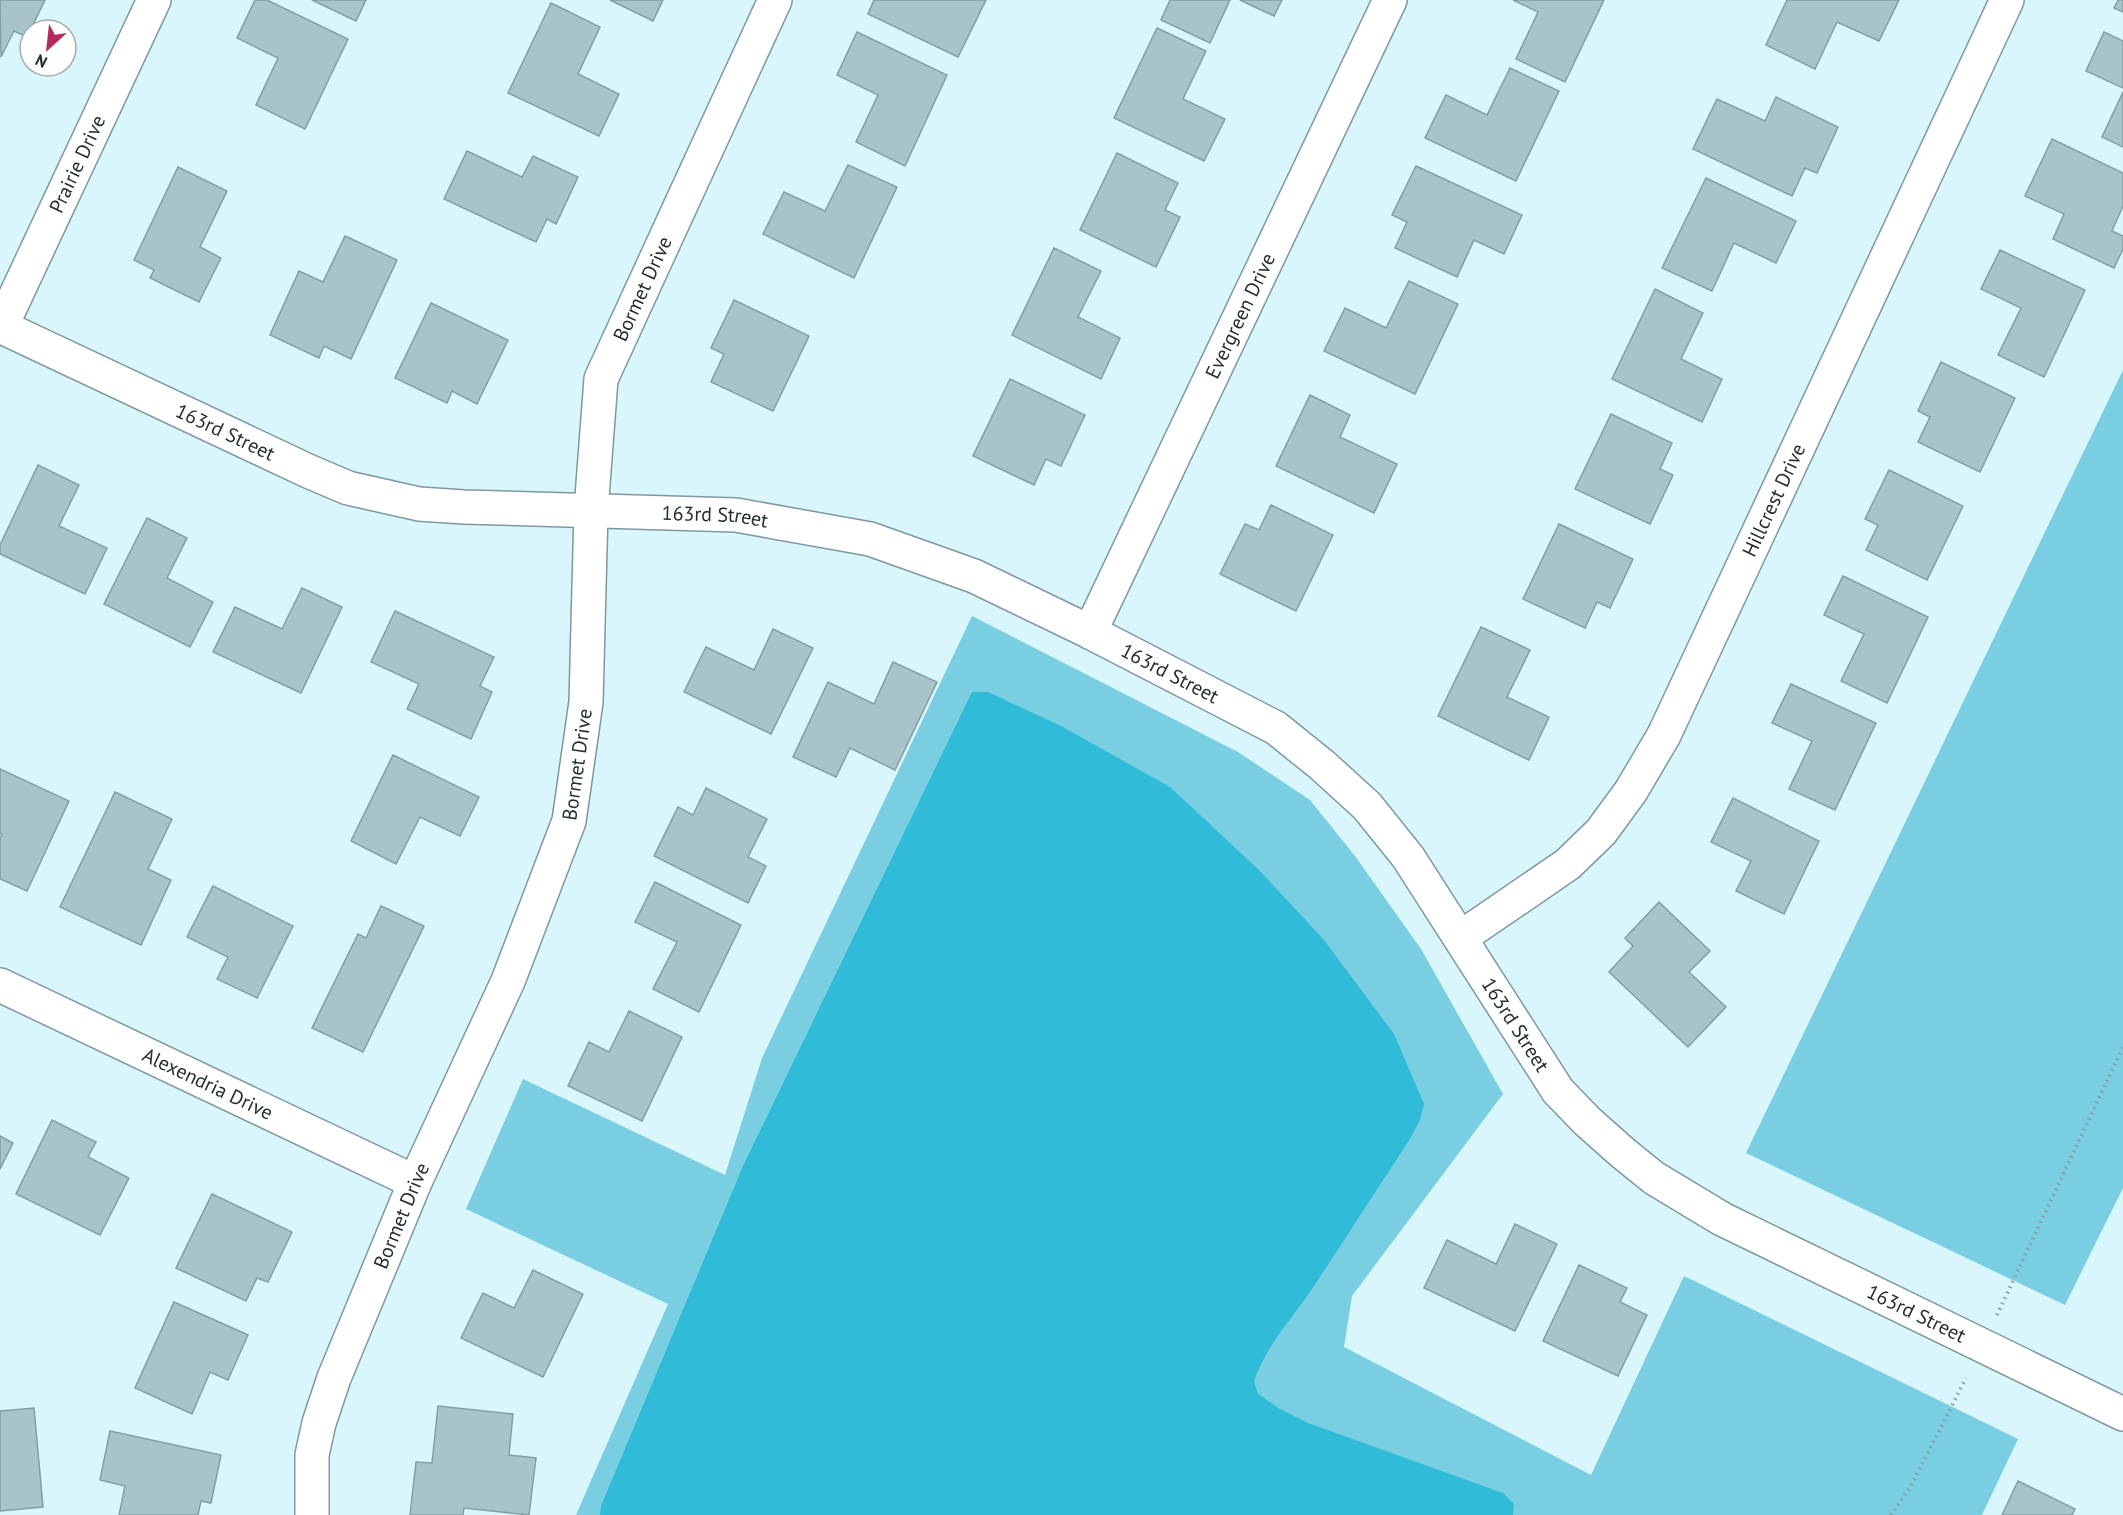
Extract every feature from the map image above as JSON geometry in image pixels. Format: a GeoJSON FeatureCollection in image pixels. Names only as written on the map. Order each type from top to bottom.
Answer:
{"type":"FeatureCollection","features":[{"type":"Feature","properties":{"kind":"street","name":"Prairie Drive"},"geometry":{"type":"LineString","coordinates":[[1,327],[154,0]]}},
{"type":"Feature","properties":{"kind":"street","name":"Bormet Drive"},"geometry":{"type":"LineString","coordinates":[[312,1515],[312,1455],[319,1423],[334,1378],[415,1182],[508,981],[569,821],[586,702],[591,510],[601,379],[775,0]]}},
{"type":"Feature","properties":{"kind":"street","name":"Evergreen Drive"},"geometry":{"type":"LineString","coordinates":[[1090,632],[1390,0]]}},
{"type":"Feature","properties":{"kind":"street","name":"Hillcrest Drive"},"geometry":{"type":"LineString","coordinates":[[1460,938],[1568,864],[1601,832],[1631,791],[1664,735],[2007,0]]}},
{"type":"Feature","properties":{"kind":"street","name":"163rd Street"},"geometry":{"type":"LineString","coordinates":[[1,327],[348,488],[419,504],[736,515],[870,539],[974,576],[1090,632],[1276,728],[1322,765],[1367,806],[1408,857],[1558,1091],[1587,1121],[1647,1172],[1722,1219],[2123,1414]]}},
{"type":"Feature","properties":{"kind":"street","name":"Alexendria Drive"},"geometry":{"type":"LineString","coordinates":[[0,985],[415,1182]]}},
{"type":"Feature","properties":{"kind":"path"},"geometry":{"type":"LineString","coordinates":[[1891,1515],[1911,1486],[1982,1346],[2123,1047]]}},
{"type":"Feature","properties":{"kind":"shaded area"},"geometry":{"type":"Polygon","coordinates":[[[2123,370],[2123,1188],[2065,1305],[1746,1153],[2123,370]]]}},
{"type":"Feature","properties":{"kind":"shaded area"},"geometry":{"type":"Polygon","coordinates":[[[972,616],[1238,752],[1310,800],[1355,856],[1421,949],[1503,1094],[1352,1296],[1344,1347],[1591,1475],[1684,1276],[2018,1439],[1982,1515],[576,1515],[668,1304],[466,1209],[523,1079],[725,1175],[762,1058],[972,616]]]}},
{"type":"Feature","properties":{"kind":"shaded area"},"geometry":{"type":"Polygon","coordinates":[[[972,692],[988,692],[1061,726],[1170,787],[1260,871],[1324,940],[1394,1034],[1424,1104],[1420,1120],[1410,1139],[1312,1289],[1266,1355],[1254,1381],[1258,1394],[1280,1409],[1308,1423],[1503,1493],[1514,1504],[1513,1515],[600,1515],[601,1506],[743,1166],[972,692]]]}},
{"type":"Feature","properties":{"kind":"building"},"geometry":{"type":"Polygon","coordinates":[[[0,0],[45,0],[36,18],[18,18],[18,33],[14,31],[1,57],[0,0]]]}},
{"type":"Feature","properties":{"kind":"building"},"geometry":{"type":"Polygon","coordinates":[[[255,0],[267,0],[348,39],[305,129],[256,105],[278,58],[237,38],[255,0]]]}},
{"type":"Feature","properties":{"kind":"building"},"geometry":{"type":"Polygon","coordinates":[[[312,0],[366,0],[356,21],[312,0]]]}},
{"type":"Feature","properties":{"kind":"building"},"geometry":{"type":"Polygon","coordinates":[[[610,0],[663,0],[653,21],[610,0]]]}},
{"type":"Feature","properties":{"kind":"building"},"geometry":{"type":"Polygon","coordinates":[[[874,0],[986,0],[958,57],[868,14],[874,0]]]}},
{"type":"Feature","properties":{"kind":"building"},"geometry":{"type":"Polygon","coordinates":[[[1170,0],[1230,0],[1210,43],[1161,20],[1170,0]]]}},
{"type":"Feature","properties":{"kind":"building"},"geometry":{"type":"Polygon","coordinates":[[[1240,0],[1282,0],[1274,16],[1240,0]]]}},
{"type":"Feature","properties":{"kind":"building"},"geometry":{"type":"Polygon","coordinates":[[[1513,0],[1604,0],[1565,82],[1516,59],[1538,12],[1513,0]]]}},
{"type":"Feature","properties":{"kind":"building"},"geometry":{"type":"Polygon","coordinates":[[[1787,0],[1899,0],[1879,41],[1837,22],[1815,69],[1766,45],[1787,0]]]}},
{"type":"Feature","properties":{"kind":"building"},"geometry":{"type":"Polygon","coordinates":[[[2118,0],[2123,0],[2123,12],[2114,8],[2118,0]]]}},
{"type":"Feature","properties":{"kind":"building"},"geometry":{"type":"Polygon","coordinates":[[[551,3],[600,27],[578,74],[619,94],[599,136],[508,93],[551,3]]]}},
{"type":"Feature","properties":{"kind":"building"},"geometry":{"type":"Polygon","coordinates":[[[1157,28],[1206,51],[1183,99],[1225,119],[1204,161],[1114,118],[1157,28]]]}},
{"type":"Feature","properties":{"kind":"building"},"geometry":{"type":"Polygon","coordinates":[[[857,32],[947,75],[905,166],[856,142],[878,95],[837,75],[857,32]]]}},
{"type":"Feature","properties":{"kind":"building"},"geometry":{"type":"Polygon","coordinates":[[[2104,32],[2123,41],[2123,88],[2086,71],[2104,32]]]}},
{"type":"Feature","properties":{"kind":"building"},"geometry":{"type":"Polygon","coordinates":[[[1510,68],[1559,91],[1516,181],[1425,138],[1446,95],[1487,115],[1510,68]]]}},
{"type":"Feature","properties":{"kind":"building"},"geometry":{"type":"Polygon","coordinates":[[[2123,92],[2123,147],[2102,137],[2123,92]]]}},
{"type":"Feature","properties":{"kind":"building"},"geometry":{"type":"Polygon","coordinates":[[[1776,97],[1838,127],[1817,173],[1805,168],[1792,196],[1693,149],[1717,99],[1765,121],[1776,97]]]}},
{"type":"Feature","properties":{"kind":"building"},"geometry":{"type":"Polygon","coordinates":[[[2052,139],[2123,173],[2123,206],[2112,231],[2123,236],[2123,249],[2114,268],[2053,239],[2064,214],[2025,196],[2052,139]]]}},
{"type":"Feature","properties":{"kind":"building"},"geometry":{"type":"Polygon","coordinates":[[[467,151],[522,177],[533,156],[578,177],[556,224],[547,219],[536,242],[444,199],[467,151]]]}},
{"type":"Feature","properties":{"kind":"building"},"geometry":{"type":"Polygon","coordinates":[[[1117,153],[1178,183],[1165,210],[1180,217],[1156,267],[1080,230],[1117,153]]]}},
{"type":"Feature","properties":{"kind":"building"},"geometry":{"type":"Polygon","coordinates":[[[848,165],[897,187],[854,278],[763,234],[784,192],[825,211],[848,165]]]}},
{"type":"Feature","properties":{"kind":"building"},"geometry":{"type":"Polygon","coordinates":[[[1416,166],[1522,215],[1504,254],[1474,240],[1457,277],[1395,248],[1407,222],[1392,215],[1416,166]]]}},
{"type":"Feature","properties":{"kind":"building"},"geometry":{"type":"Polygon","coordinates":[[[178,167],[227,191],[200,247],[221,258],[199,302],[150,278],[154,270],[134,260],[178,167]]]}},
{"type":"Feature","properties":{"kind":"building"},"geometry":{"type":"Polygon","coordinates":[[[1706,178],[1796,221],[1776,263],[1734,243],[1712,291],[1662,268],[1706,178]]]}},
{"type":"Feature","properties":{"kind":"building"},"geometry":{"type":"Polygon","coordinates":[[[345,236],[397,260],[351,359],[324,346],[319,358],[270,335],[299,271],[323,282],[345,236]]]}},
{"type":"Feature","properties":{"kind":"building"},"geometry":{"type":"Polygon","coordinates":[[[1054,248],[1101,271],[1078,317],[1120,338],[1101,379],[1012,335],[1054,248]]]}},
{"type":"Feature","properties":{"kind":"building"},"geometry":{"type":"Polygon","coordinates":[[[2000,250],[2085,290],[2044,377],[1998,355],[2021,308],[1981,289],[2000,250]]]}},
{"type":"Feature","properties":{"kind":"building"},"geometry":{"type":"Polygon","coordinates":[[[1409,281],[1458,304],[1415,394],[1324,351],[1345,308],[1386,328],[1409,281]]]}},
{"type":"Feature","properties":{"kind":"building"},"geometry":{"type":"Polygon","coordinates":[[[1655,289],[1703,313],[1681,359],[1722,379],[1702,422],[1612,379],[1655,289]]]}},
{"type":"Feature","properties":{"kind":"building"},"geometry":{"type":"Polygon","coordinates":[[[734,300],[809,336],[773,411],[711,382],[724,354],[711,348],[734,300]]]}},
{"type":"Feature","properties":{"kind":"building"},"geometry":{"type":"Polygon","coordinates":[[[431,303],[508,340],[477,404],[452,391],[447,403],[395,378],[431,303]]]}},
{"type":"Feature","properties":{"kind":"building"},"geometry":{"type":"Polygon","coordinates":[[[1941,362],[2015,398],[1980,472],[1918,442],[1930,417],[1918,411],[1941,362]]]}},
{"type":"Feature","properties":{"kind":"building"},"geometry":{"type":"Polygon","coordinates":[[[1010,379],[1085,415],[1061,466],[1046,459],[1034,485],[973,456],[1010,379]]]}},
{"type":"Feature","properties":{"kind":"building"},"geometry":{"type":"Polygon","coordinates":[[[1310,395],[1350,415],[1340,437],[1397,464],[1374,513],[1276,466],[1310,395]]]}},
{"type":"Feature","properties":{"kind":"building"},"geometry":{"type":"Polygon","coordinates":[[[1611,414],[1672,443],[1660,469],[1673,475],[1650,524],[1575,489],[1611,414]]]}},
{"type":"Feature","properties":{"kind":"building"},"geometry":{"type":"Polygon","coordinates":[[[38,465],[79,485],[59,526],[107,548],[85,594],[0,554],[0,545],[38,465]]]}},
{"type":"Feature","properties":{"kind":"building"},"geometry":{"type":"Polygon","coordinates":[[[1889,470],[1963,506],[1927,580],[1866,550],[1878,525],[1865,519],[1889,470]]]}},
{"type":"Feature","properties":{"kind":"building"},"geometry":{"type":"Polygon","coordinates":[[[1271,505],[1333,535],[1296,611],[1220,574],[1245,524],[1259,530],[1271,505]]]}},
{"type":"Feature","properties":{"kind":"building"},"geometry":{"type":"Polygon","coordinates":[[[147,518],[187,538],[167,578],[213,602],[190,647],[104,604],[147,518]]]}},
{"type":"Feature","properties":{"kind":"building"},"geometry":{"type":"Polygon","coordinates":[[[1559,524],[1633,559],[1610,608],[1597,602],[1585,628],[1523,599],[1559,524]]]}},
{"type":"Feature","properties":{"kind":"building"},"geometry":{"type":"Polygon","coordinates":[[[1843,576],[1928,617],[1887,703],[1841,681],[1864,634],[1824,615],[1843,576]]]}},
{"type":"Feature","properties":{"kind":"building"},"geometry":{"type":"Polygon","coordinates":[[[302,588],[342,607],[301,693],[213,652],[235,607],[282,629],[302,588]]]}},
{"type":"Feature","properties":{"kind":"building"},"geometry":{"type":"Polygon","coordinates":[[[395,611],[494,657],[480,686],[492,692],[471,739],[407,709],[419,684],[371,662],[395,611]]]}},
{"type":"Feature","properties":{"kind":"building"},"geometry":{"type":"Polygon","coordinates":[[[1481,627],[1530,650],[1507,697],[1549,717],[1529,760],[1438,716],[1481,627]]]}},
{"type":"Feature","properties":{"kind":"building"},"geometry":{"type":"Polygon","coordinates":[[[773,629],[813,648],[771,734],[684,692],[706,647],[754,670],[773,629]]]}},
{"type":"Feature","properties":{"kind":"building"},"geometry":{"type":"Polygon","coordinates":[[[893,662],[937,682],[895,770],[850,748],[836,777],[793,757],[828,682],[874,704],[893,662]]]}},
{"type":"Feature","properties":{"kind":"building"},"geometry":{"type":"Polygon","coordinates":[[[1791,684],[1876,723],[1835,810],[1789,789],[1812,741],[1772,723],[1791,684]]]}},
{"type":"Feature","properties":{"kind":"building"},"geometry":{"type":"Polygon","coordinates":[[[393,755],[479,797],[460,836],[420,817],[396,864],[351,841],[393,755]]]}},
{"type":"Feature","properties":{"kind":"building"},"geometry":{"type":"Polygon","coordinates":[[[0,769],[69,801],[27,891],[0,879],[0,838],[2,834],[0,833],[0,769]]]}},
{"type":"Feature","properties":{"kind":"building"},"geometry":{"type":"Polygon","coordinates":[[[706,788],[767,819],[748,857],[766,866],[748,903],[654,856],[678,807],[693,815],[706,788]]]}},
{"type":"Feature","properties":{"kind":"building"},"geometry":{"type":"Polygon","coordinates":[[[115,792],[172,819],[148,869],[171,880],[141,945],[60,907],[115,792]]]}},
{"type":"Feature","properties":{"kind":"building"},"geometry":{"type":"Polygon","coordinates":[[[1733,798],[1819,841],[1784,914],[1736,891],[1751,861],[1711,842],[1733,798]]]}},
{"type":"Feature","properties":{"kind":"building"},"geometry":{"type":"Polygon","coordinates":[[[655,882],[741,925],[699,1012],[653,989],[677,942],[635,922],[655,882]]]}},
{"type":"Feature","properties":{"kind":"building"},"geometry":{"type":"Polygon","coordinates":[[[213,886],[293,926],[257,998],[217,979],[228,957],[187,937],[213,886]]]}},
{"type":"Feature","properties":{"kind":"building"},"geometry":{"type":"Polygon","coordinates":[[[1659,902],[1710,951],[1689,972],[1726,1007],[1688,1047],[1609,972],[1633,946],[1625,938],[1659,902]]]}},
{"type":"Feature","properties":{"kind":"building"},"geometry":{"type":"Polygon","coordinates":[[[381,906],[424,926],[363,1052],[312,1028],[358,934],[366,938],[381,906]]]}},
{"type":"Feature","properties":{"kind":"building"},"geometry":{"type":"Polygon","coordinates":[[[629,1011],[682,1037],[642,1121],[568,1086],[589,1042],[609,1052],[629,1011]]]}},
{"type":"Feature","properties":{"kind":"building"},"geometry":{"type":"Polygon","coordinates":[[[52,1120],[96,1142],[88,1157],[129,1178],[100,1235],[16,1194],[52,1120]]]}},
{"type":"Feature","properties":{"kind":"building"},"geometry":{"type":"Polygon","coordinates":[[[0,1136],[13,1143],[0,1169],[0,1136]]]}},
{"type":"Feature","properties":{"kind":"building"},"geometry":{"type":"Polygon","coordinates":[[[212,1194],[292,1232],[268,1282],[257,1278],[246,1301],[176,1268],[212,1194]]]}},
{"type":"Feature","properties":{"kind":"building"},"geometry":{"type":"Polygon","coordinates":[[[1515,1224],[1557,1244],[1515,1331],[1424,1288],[1447,1240],[1496,1264],[1515,1224]]]}},
{"type":"Feature","properties":{"kind":"building"},"geometry":{"type":"Polygon","coordinates":[[[1579,1265],[1627,1288],[1620,1302],[1647,1315],[1618,1376],[1543,1341],[1579,1265]]]}},
{"type":"Feature","properties":{"kind":"building"},"geometry":{"type":"Polygon","coordinates":[[[533,1270],[583,1294],[543,1377],[461,1338],[483,1293],[514,1308],[533,1270]]]}},
{"type":"Feature","properties":{"kind":"building"},"geometry":{"type":"Polygon","coordinates":[[[174,1302],[248,1335],[228,1380],[210,1372],[192,1414],[135,1388],[174,1302]]]}},
{"type":"Feature","properties":{"kind":"building"},"geometry":{"type":"Polygon","coordinates":[[[438,1406],[513,1414],[509,1455],[536,1458],[529,1515],[464,1508],[463,1515],[410,1515],[416,1462],[432,1463],[438,1406]]]}},
{"type":"Feature","properties":{"kind":"building"},"geometry":{"type":"Polygon","coordinates":[[[34,1408],[43,1507],[0,1511],[0,1411],[34,1408]]]}},
{"type":"Feature","properties":{"kind":"building"},"geometry":{"type":"Polygon","coordinates":[[[110,1431],[221,1455],[211,1503],[201,1501],[198,1515],[119,1515],[125,1486],[100,1480],[110,1431]]]}},
{"type":"Feature","properties":{"kind":"building"},"geometry":{"type":"Polygon","coordinates":[[[2018,1481],[2075,1509],[2072,1515],[2002,1515],[2018,1481]]]}}]}
